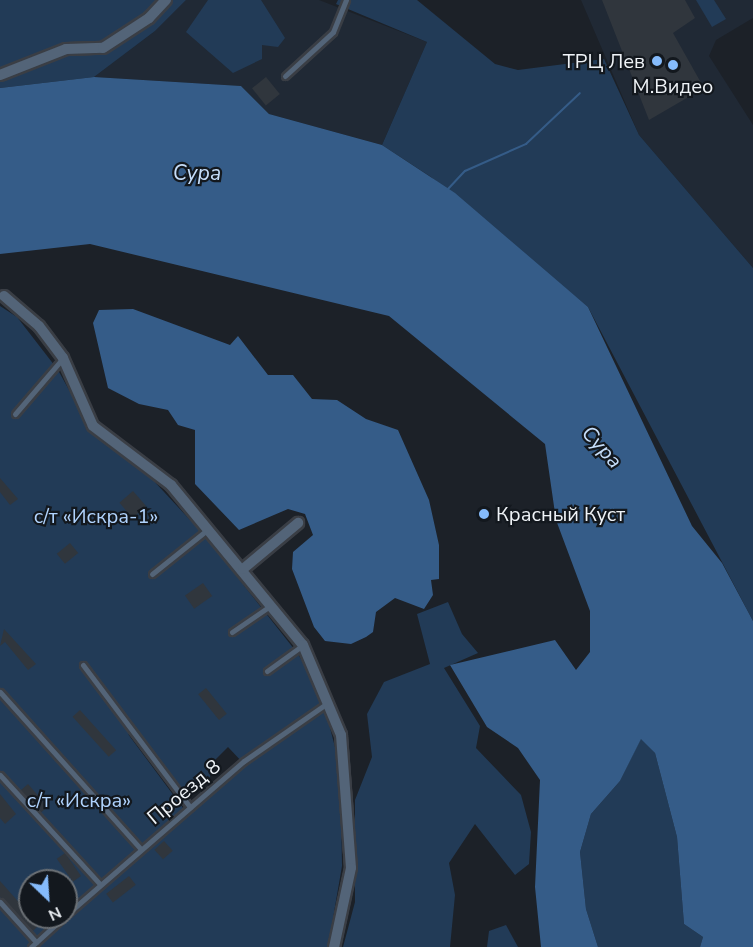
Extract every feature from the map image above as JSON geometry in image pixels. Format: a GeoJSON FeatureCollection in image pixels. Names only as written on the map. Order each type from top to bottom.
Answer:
{"type":"FeatureCollection","features":[{"type":"Feature","properties":{"kind":"street"},"geometry":{"type":"LineString","coordinates":[[0,75],[66,49],[103,48],[166,0]]}},
{"type":"Feature","properties":{"kind":"street"},"geometry":{"type":"LineString","coordinates":[[4,296],[39,326],[63,358],[93,426],[171,485],[243,569],[303,645],[330,701],[340,735],[351,868],[334,947]]}},
{"type":"Feature","properties":{"kind":"street"},"geometry":{"type":"LineString","coordinates":[[243,569],[298,523]]}},
{"type":"Feature","properties":{"kind":"lane"},"geometry":{"type":"LineString","coordinates":[[285,76],[333,32],[346,0]]}},
{"type":"Feature","properties":{"kind":"lane"},"geometry":{"type":"LineString","coordinates":[[15,414],[63,358]]}},
{"type":"Feature","properties":{"kind":"lane"},"geometry":{"type":"LineString","coordinates":[[152,574],[208,528]]}},
{"type":"Feature","properties":{"kind":"lane"},"geometry":{"type":"LineString","coordinates":[[232,632],[271,605]]}},
{"type":"Feature","properties":{"kind":"lane"},"geometry":{"type":"LineString","coordinates":[[267,670],[303,645]]}},
{"type":"Feature","properties":{"kind":"lane"},"geometry":{"type":"LineString","coordinates":[[83,665],[190,807]]}},
{"type":"Feature","properties":{"kind":"lane"},"geometry":{"type":"LineString","coordinates":[[0,692],[140,848]]}},
{"type":"Feature","properties":{"kind":"lane","name":"Проезд 8"},"geometry":{"type":"LineString","coordinates":[[78,904],[244,760],[330,701]]}},
{"type":"Feature","properties":{"kind":"lane"},"geometry":{"type":"LineString","coordinates":[[0,775],[100,884]]}},
{"type":"Feature","properties":{"kind":"lane"},"geometry":{"type":"LineString","coordinates":[[0,902],[36,942]]}},
{"type":"Feature","properties":{"kind":"lane","name":"Проезд 8"},"geometry":{"type":"LineString","coordinates":[[31,947],[50,929]]}},
{"type":"Feature","properties":{"kind":"shaded area"},"geometry":{"type":"Polygon","coordinates":[[[186,0],[319,0],[427,42],[382,145],[269,114],[241,86],[94,77],[155,31],[186,0]]]}},
{"type":"Feature","properties":{"kind":"shaded area"},"geometry":{"type":"Polygon","coordinates":[[[581,0],[753,0],[753,18],[716,40],[709,56],[753,125],[753,268],[639,135],[581,0]]]}},
{"type":"Feature","properties":{"kind":"green space"},"geometry":{"type":"Polygon","coordinates":[[[0,0],[186,0],[155,31],[94,77],[0,88],[0,0]]]}},
{"type":"Feature","properties":{"kind":"green space"},"geometry":{"type":"Polygon","coordinates":[[[208,0],[261,0],[285,38],[278,47],[262,45],[262,59],[233,73],[186,32],[208,0]]]}},
{"type":"Feature","properties":{"kind":"green space"},"geometry":{"type":"Polygon","coordinates":[[[338,0],[417,0],[495,64],[518,70],[604,59],[639,135],[753,268],[753,621],[588,307],[431,177],[382,145],[427,42],[336,4],[338,0]]]}},
{"type":"Feature","properties":{"kind":"green space"},"geometry":{"type":"Polygon","coordinates":[[[696,0],[714,0],[726,19],[712,27],[696,0]]]}},
{"type":"Feature","properties":{"kind":"green space"},"geometry":{"type":"Polygon","coordinates":[[[0,306],[17,317],[58,370],[90,428],[139,465],[204,535],[298,654],[321,693],[337,755],[341,809],[342,866],[328,947],[0,947],[0,306]],[[128,734],[183,808],[194,807],[244,764],[228,747],[211,764],[210,777],[186,798],[147,747],[128,734]]]}},
{"type":"Feature","properties":{"kind":"green space"},"geometry":{"type":"Polygon","coordinates":[[[448,602],[462,634],[478,653],[444,668],[480,726],[476,748],[521,795],[531,832],[529,864],[515,875],[475,824],[449,863],[455,895],[450,947],[343,947],[355,902],[355,800],[372,757],[367,714],[384,682],[430,664],[417,614],[448,602]]]}},
{"type":"Feature","properties":{"kind":"green space"},"geometry":{"type":"Polygon","coordinates":[[[641,738],[655,753],[677,837],[684,924],[703,937],[700,947],[598,947],[586,909],[580,852],[591,814],[620,781],[641,738]]]}},
{"type":"Feature","properties":{"kind":"green space"},"geometry":{"type":"Polygon","coordinates":[[[506,925],[518,947],[487,947],[489,931],[506,925]]]}},
{"type":"Feature","properties":{"kind":"water","name":"Сура"},"geometry":{"type":"Polygon","coordinates":[[[94,77],[241,86],[269,114],[382,145],[455,193],[588,307],[692,526],[722,563],[753,621],[753,947],[700,947],[703,937],[684,924],[677,837],[655,753],[641,739],[620,781],[591,814],[580,852],[586,909],[598,947],[541,947],[535,887],[540,780],[518,748],[487,727],[450,665],[555,640],[576,670],[590,652],[590,611],[556,520],[545,444],[389,316],[90,244],[0,254],[0,88],[94,77]]]}},
{"type":"Feature","properties":{"kind":"water"},"geometry":{"type":"Polygon","coordinates":[[[133,309],[230,345],[238,336],[268,375],[293,375],[312,399],[337,400],[366,419],[398,430],[429,500],[439,545],[439,579],[431,580],[433,595],[424,609],[395,598],[376,612],[373,632],[366,637],[351,644],[325,641],[314,627],[292,569],[293,552],[313,535],[305,514],[288,509],[239,530],[195,484],[195,430],[178,425],[168,410],[139,404],[108,388],[93,323],[99,310],[133,309]]]}},
{"type":"Feature","properties":{"kind":"building","name":"ТРЦ Лев"},"geometry":{"type":"Polygon","coordinates":[[[602,0],[685,0],[695,18],[673,33],[704,88],[649,120],[602,0]]]}},
{"type":"Feature","properties":{"kind":"building"},"geometry":{"type":"Polygon","coordinates":[[[266,77],[280,94],[266,105],[252,88],[266,77]]]}},
{"type":"Feature","properties":{"kind":"building"},"geometry":{"type":"Polygon","coordinates":[[[0,478],[18,499],[10,505],[0,492],[0,478]]]}},
{"type":"Feature","properties":{"kind":"building"},"geometry":{"type":"Polygon","coordinates":[[[133,491],[146,506],[133,518],[119,503],[133,491]]]}},
{"type":"Feature","properties":{"kind":"building"},"geometry":{"type":"Polygon","coordinates":[[[70,543],[78,553],[65,564],[57,554],[70,543]]]}},
{"type":"Feature","properties":{"kind":"building"},"geometry":{"type":"Polygon","coordinates":[[[203,583],[212,596],[194,609],[185,596],[203,583]]]}},
{"type":"Feature","properties":{"kind":"building"},"geometry":{"type":"Polygon","coordinates":[[[4,629],[36,664],[28,670],[5,642],[0,646],[4,629]]]}},
{"type":"Feature","properties":{"kind":"building"},"geometry":{"type":"Polygon","coordinates":[[[206,688],[227,714],[219,720],[198,694],[206,688]]]}},
{"type":"Feature","properties":{"kind":"building"},"geometry":{"type":"Polygon","coordinates":[[[80,710],[116,750],[109,757],[73,717],[80,710]]]}},
{"type":"Feature","properties":{"kind":"building"},"geometry":{"type":"Polygon","coordinates":[[[28,784],[48,807],[40,813],[20,791],[28,784]]]}},
{"type":"Feature","properties":{"kind":"building"},"geometry":{"type":"Polygon","coordinates":[[[0,794],[16,814],[5,824],[0,818],[0,794]]]}},
{"type":"Feature","properties":{"kind":"building"},"geometry":{"type":"Polygon","coordinates":[[[164,841],[173,851],[163,859],[154,850],[164,841]]]}},
{"type":"Feature","properties":{"kind":"building"},"geometry":{"type":"Polygon","coordinates":[[[65,853],[76,869],[64,869],[57,859],[65,853]]]}},
{"type":"Feature","properties":{"kind":"building"},"geometry":{"type":"Polygon","coordinates":[[[129,876],[136,885],[113,903],[106,894],[129,876]]]}},
{"type":"Feature","properties":{"kind":"building"},"geometry":{"type":"Polygon","coordinates":[[[0,881],[18,901],[18,916],[0,897],[0,881]]]}},
{"type":"Feature","properties":{"kind":"waterway"},"geometry":{"type":"LineString","coordinates":[[448,189],[465,171],[526,144],[580,93]]}},
{"type":"Feature","properties":{"kind":"place","name":"ТРЦ Лев"},"geometry":{"type":"Point","coordinates":[657,61]}},
{"type":"Feature","properties":{"kind":"place","name":"М.Видео"},"geometry":{"type":"Point","coordinates":[673,65]}},
{"type":"Feature","properties":{"kind":"place","name":"Красный Куст"},"geometry":{"type":"Point","coordinates":[484,514]}},
{"type":"Feature","properties":{"kind":"park label","name":"с/т «Искра-1»"},"geometry":{"type":"Point","coordinates":[96,516]}},
{"type":"Feature","properties":{"kind":"park label","name":"с/т «Искра»"},"geometry":{"type":"Point","coordinates":[79,800]}}]}
